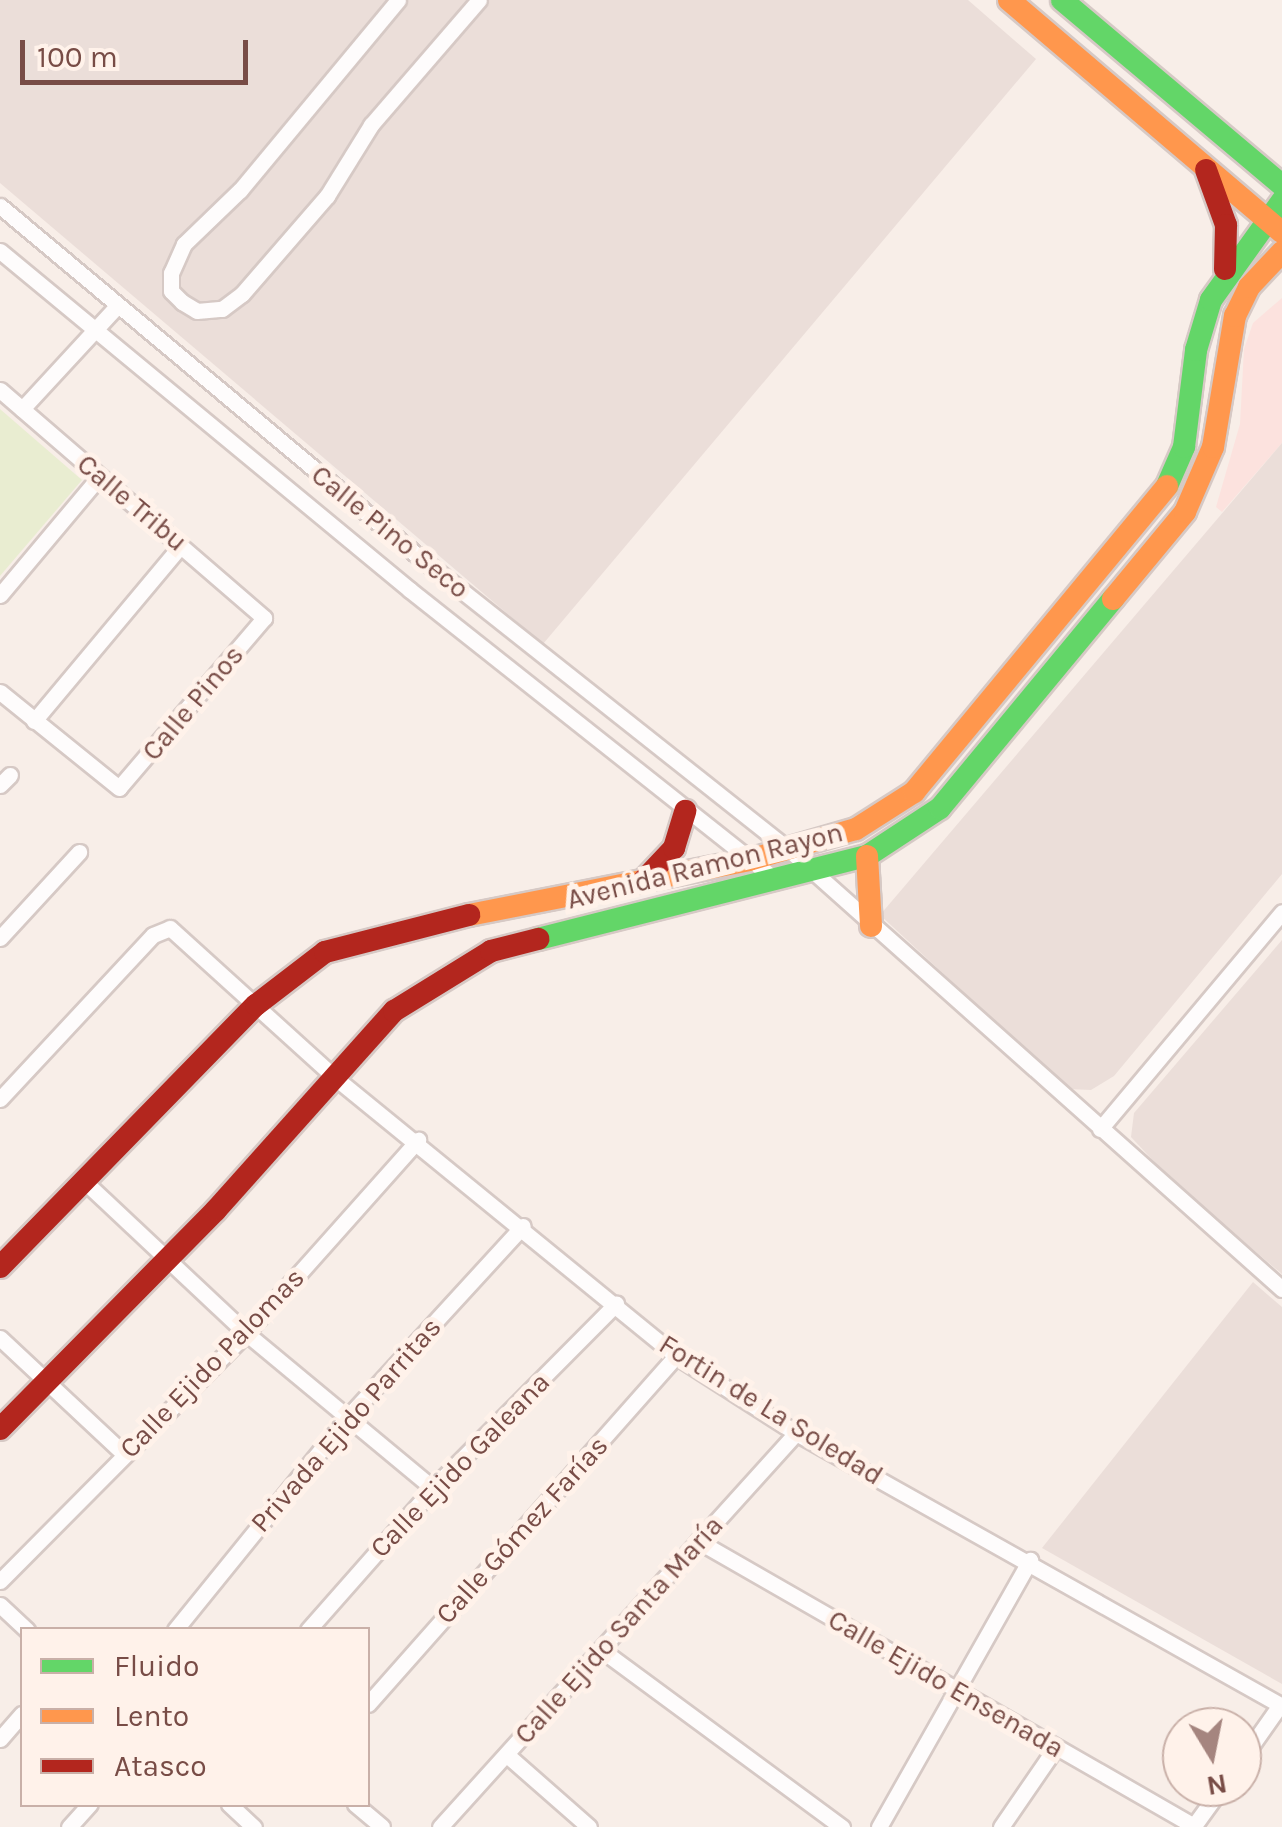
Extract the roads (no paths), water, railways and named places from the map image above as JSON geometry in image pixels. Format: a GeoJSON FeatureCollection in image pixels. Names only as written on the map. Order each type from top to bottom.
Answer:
{"type":"FeatureCollection","features":[{"type":"Feature","properties":{"kind":"main road"},"geometry":{"type":"LineString","coordinates":[[1009,0],[1274,226]]}},
{"type":"Feature","properties":{"kind":"main road"},"geometry":{"type":"LineString","coordinates":[[1062,0],[1282,184]]}},
{"type":"Feature","properties":{"kind":"main road"},"geometry":{"type":"LineString","coordinates":[[1205,166],[1226,225],[1223,278]]}},
{"type":"Feature","properties":{"kind":"main road","name":"Avenida Ramon Rayon"},"geometry":{"type":"LineString","coordinates":[[0,1268],[256,1005],[325,952],[387,932],[749,860],[856,829],[914,792],[1147,517],[1184,446],[1196,350],[1223,278],[1274,226],[1282,201]]}},
{"type":"Feature","properties":{"kind":"main road","name":"Avenida Ramon Rayon"},"geometry":{"type":"LineString","coordinates":[[0,1428],[168,1260],[394,1011],[467,962],[867,856],[940,808],[1185,512],[1213,448],[1228,340],[1244,297],[1282,252]]}},
{"type":"Feature","properties":{"kind":"main road"},"geometry":{"type":"LineString","coordinates":[[1244,297],[1282,277]]}},
{"type":"Feature","properties":{"kind":"main road"},"geometry":{"type":"LineString","coordinates":[[644,880],[674,848],[686,810]]}},
{"type":"Feature","properties":{"kind":"main road"},"geometry":{"type":"LineString","coordinates":[[867,856],[871,926]]}},
{"type":"Feature","properties":{"kind":"street"},"geometry":{"type":"LineString","coordinates":[[398,0],[240,190],[184,244],[171,273],[172,291],[182,302],[197,311],[222,309],[242,294],[327,196],[371,125],[479,0]]}},
{"type":"Feature","properties":{"kind":"street","name":"Calle Pino Seco"},"geometry":{"type":"LineString","coordinates":[[0,206],[117,306],[786,848],[1282,1289]]}},
{"type":"Feature","properties":{"kind":"street","name":"Calle Pino Seco"},"geometry":{"type":"LineString","coordinates":[[0,251],[776,880]]}},
{"type":"Feature","properties":{"kind":"street"},"geometry":{"type":"LineString","coordinates":[[22,409],[117,306]]}},
{"type":"Feature","properties":{"kind":"street","name":"Calle Tribu"},"geometry":{"type":"LineString","coordinates":[[0,390],[264,616]]}},
{"type":"Feature","properties":{"kind":"street"},"geometry":{"type":"LineString","coordinates":[[0,595],[100,476]]}},
{"type":"Feature","properties":{"kind":"street"},"geometry":{"type":"LineString","coordinates":[[0,692],[34,721],[182,545]]}},
{"type":"Feature","properties":{"kind":"street","name":"Calle Pinos"},"geometry":{"type":"LineString","coordinates":[[34,721],[119,788],[264,616]]}},
{"type":"Feature","properties":{"kind":"street"},"geometry":{"type":"LineString","coordinates":[[0,938],[78,852]]}},
{"type":"Feature","properties":{"kind":"street"},"geometry":{"type":"LineString","coordinates":[[1100,1129],[1282,912]]}},
{"type":"Feature","properties":{"kind":"street","name":"Fortin de La Soledad"},"geometry":{"type":"LineString","coordinates":[[0,1099],[153,935],[170,928],[333,1076],[418,1140],[676,1356],[796,1433],[1030,1560],[1281,1706]]}},
{"type":"Feature","properties":{"kind":"street","name":"Calle Ejido Palomas"},"geometry":{"type":"LineString","coordinates":[[0,1581],[246,1332],[418,1140]]}},
{"type":"Feature","properties":{"kind":"street"},"geometry":{"type":"LineString","coordinates":[[84,1181],[345,1420],[433,1488]]}},
{"type":"Feature","properties":{"kind":"street","name":"Privada Ejido Parritas"},"geometry":{"type":"LineString","coordinates":[[177,1627],[345,1420],[523,1226]]}},
{"type":"Feature","properties":{"kind":"street","name":"Calle Ejido Galeana"},"geometry":{"type":"LineString","coordinates":[[311,1627],[433,1488],[616,1304]]}},
{"type":"Feature","properties":{"kind":"street"},"geometry":{"type":"LineString","coordinates":[[0,1338],[125,1455]]}},
{"type":"Feature","properties":{"kind":"street","name":"Calle Gómez Farías"},"geometry":{"type":"LineString","coordinates":[[370,1702],[676,1356]]}},
{"type":"Feature","properties":{"kind":"street","name":"Calle Ejido Santa María"},"geometry":{"type":"LineString","coordinates":[[440,1827],[796,1433]]}},
{"type":"Feature","properties":{"kind":"street","name":"Calle Ejido Ensenada"},"geometry":{"type":"LineString","coordinates":[[698,1542],[1193,1826]]}},
{"type":"Feature","properties":{"kind":"street"},"geometry":{"type":"LineString","coordinates":[[879,1827],[1030,1560]]}},
{"type":"Feature","properties":{"kind":"street"},"geometry":{"type":"LineString","coordinates":[[0,1606],[24,1627]]}},
{"type":"Feature","properties":{"kind":"street"},"geometry":{"type":"LineString","coordinates":[[603,1651],[842,1827]]}},
{"type":"Feature","properties":{"kind":"street"},"geometry":{"type":"LineString","coordinates":[[1262,1732],[1281,1706]]}},
{"type":"Feature","properties":{"kind":"street"},"geometry":{"type":"LineString","coordinates":[[0,1739],[20,1716]]}},
{"type":"Feature","properties":{"kind":"street"},"geometry":{"type":"LineString","coordinates":[[1001,1827],[1056,1748]]}},
{"type":"Feature","properties":{"kind":"street"},"geometry":{"type":"LineString","coordinates":[[507,1755],[589,1827]]}},
{"type":"Feature","properties":{"kind":"street"},"geometry":{"type":"LineString","coordinates":[[69,1827],[87,1807]]}},
{"type":"Feature","properties":{"kind":"street"},"geometry":{"type":"LineString","coordinates":[[232,1807],[254,1827]]}},
{"type":"Feature","properties":{"kind":"street"},"geometry":{"type":"LineString","coordinates":[[359,1807],[382,1827]]}}]}
